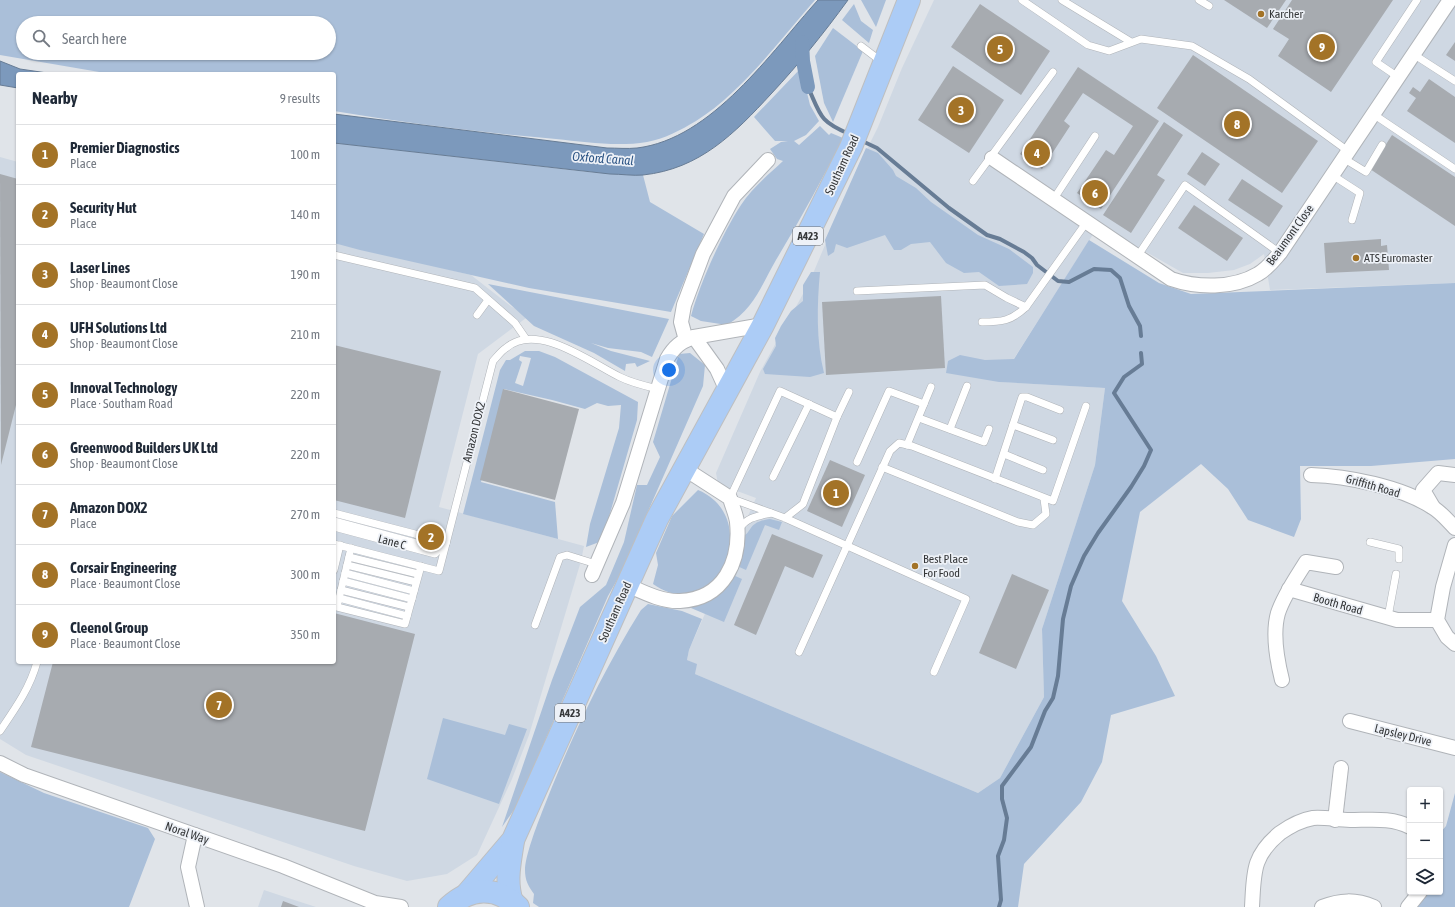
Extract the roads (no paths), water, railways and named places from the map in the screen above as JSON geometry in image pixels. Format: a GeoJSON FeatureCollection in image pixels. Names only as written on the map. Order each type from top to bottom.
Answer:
{"type":"FeatureCollection","features":[{"type":"Feature","properties":{"kind":"highway","name":"Southam Road"},"geometry":{"type":"LineString","coordinates":[[467,894],[513,840],[657,519],[763,325],[855,138],[909,0]]}},
{"type":"Feature","properties":{"kind":"highway","name":"Southam Road"},"geometry":{"type":"LineString","coordinates":[[513,840],[508,890],[515,904]]}},
{"type":"Feature","properties":{"kind":"highway"},"geometry":{"type":"LineString","coordinates":[[449,907],[457,899],[467,894],[479,891],[502,895],[515,904]]}},
{"type":"Feature","properties":{"kind":"street","name":"Beaumont Close"},"geometry":{"type":"LineString","coordinates":[[992,158],[1086,223],[1171,279],[1186,284],[1203,286],[1245,280],[1258,274],[1271,264],[1280,253],[1450,0]]}},
{"type":"Feature","properties":{"kind":"street"},"geometry":{"type":"LineString","coordinates":[[728,390],[717,369],[690,338],[682,322],[684,305],[703,254],[734,196],[768,160]]}},
{"type":"Feature","properties":{"kind":"street"},"geometry":{"type":"LineString","coordinates":[[594,570],[623,503],[667,359],[677,345],[690,338],[763,325]]}},
{"type":"Feature","properties":{"kind":"street"},"geometry":{"type":"LineString","coordinates":[[627,585],[665,599],[680,601],[696,598],[718,588],[731,568],[737,545],[737,521],[730,498],[685,469]]}},
{"type":"Feature","properties":{"kind":"street","name":"Griffith Road"},"geometry":{"type":"LineString","coordinates":[[1455,475],[1438,473],[1423,490],[1433,507],[1455,528]]}},
{"type":"Feature","properties":{"kind":"street","name":"Griffith Road"},"geometry":{"type":"LineString","coordinates":[[1311,475],[1341,476],[1372,483],[1400,492],[1433,507]]}},
{"type":"Feature","properties":{"kind":"street"},"geometry":{"type":"LineString","coordinates":[[1455,544],[1443,587],[1436,620],[1447,637],[1455,644]]}},
{"type":"Feature","properties":{"kind":"street"},"geometry":{"type":"LineString","coordinates":[[1282,680],[1277,659],[1278,614],[1289,589],[1306,562],[1336,567]]}},
{"type":"Feature","properties":{"kind":"street","name":"Booth Road"},"geometry":{"type":"LineString","coordinates":[[1289,589],[1397,620],[1436,620]]}},
{"type":"Feature","properties":{"kind":"street","name":"Lapsley Drive"},"geometry":{"type":"LineString","coordinates":[[1350,721],[1455,748]]}},
{"type":"Feature","properties":{"kind":"street","name":"Noral Way"},"geometry":{"type":"LineString","coordinates":[[0,763],[24,775],[283,866],[377,905],[401,907]]}},
{"type":"Feature","properties":{"kind":"street"},"geometry":{"type":"LineString","coordinates":[[1335,820],[1341,768]]}},
{"type":"Feature","properties":{"kind":"street"},"geometry":{"type":"LineString","coordinates":[[1252,907],[1255,868],[1262,850],[1286,829],[1302,820],[1315,818],[1335,820],[1386,820],[1407,826]]}},
{"type":"Feature","properties":{"kind":"street"},"geometry":{"type":"LineString","coordinates":[[195,835],[188,867],[197,907]]}},
{"type":"Feature","properties":{"kind":"street"},"geometry":{"type":"LineString","coordinates":[[1408,907],[1418,895]]}},
{"type":"Feature","properties":{"kind":"street"},"geometry":{"type":"LineString","coordinates":[[1322,907],[1337,902],[1356,901],[1374,907]]}},
{"type":"Feature","properties":{"kind":"lane"},"geometry":{"type":"LineString","coordinates":[[1022,0],[1088,45],[1109,51],[1141,39],[1192,46],[1249,79],[1366,172],[1382,145]]}},
{"type":"Feature","properties":{"kind":"lane"},"geometry":{"type":"LineString","coordinates":[[1062,0],[1131,42]]}},
{"type":"Feature","properties":{"kind":"lane"},"geometry":{"type":"LineString","coordinates":[[1199,0],[1209,6]]}},
{"type":"Feature","properties":{"kind":"lane"},"geometry":{"type":"LineString","coordinates":[[1398,78],[1376,62],[1417,0]]}},
{"type":"Feature","properties":{"kind":"lane"},"geometry":{"type":"LineString","coordinates":[[861,46],[884,63]]}},
{"type":"Feature","properties":{"kind":"lane"},"geometry":{"type":"LineString","coordinates":[[1413,54],[1455,81]]}},
{"type":"Feature","properties":{"kind":"lane"},"geometry":{"type":"LineString","coordinates":[[973,181],[992,158],[1053,72]]}},
{"type":"Feature","properties":{"kind":"lane"},"geometry":{"type":"LineString","coordinates":[[1373,114],[1455,169]]}},
{"type":"Feature","properties":{"kind":"lane"},"geometry":{"type":"LineString","coordinates":[[1053,200],[1095,136]]}},
{"type":"Feature","properties":{"kind":"lane"},"geometry":{"type":"LineString","coordinates":[[1332,175],[1360,193],[1352,220]]}},
{"type":"Feature","properties":{"kind":"lane"},"geometry":{"type":"LineString","coordinates":[[1137,257],[1184,185],[1280,253]]}},
{"type":"Feature","properties":{"kind":"lane"},"geometry":{"type":"LineString","coordinates":[[982,322],[1002,322],[1016,316],[1026,307],[1086,223]]}},
{"type":"Feature","properties":{"kind":"lane"},"geometry":{"type":"LineString","coordinates":[[336,255],[475,288],[516,323],[526,339],[545,340],[570,350],[621,378],[658,389]]}},
{"type":"Feature","properties":{"kind":"lane"},"geometry":{"type":"LineString","coordinates":[[857,290],[985,285],[1026,307]]}},
{"type":"Feature","properties":{"kind":"lane"},"geometry":{"type":"LineString","coordinates":[[477,315],[488,300]]}},
{"type":"Feature","properties":{"kind":"lane","name":"Amazon DOX2"},"geometry":{"type":"LineString","coordinates":[[420,566],[438,570],[493,361],[507,346],[526,339]]}},
{"type":"Feature","properties":{"kind":"lane"},"geometry":{"type":"LineString","coordinates":[[950,429],[967,386]]}},
{"type":"Feature","properties":{"kind":"lane"},"geometry":{"type":"LineString","coordinates":[[907,444],[931,387]]}},
{"type":"Feature","properties":{"kind":"lane"},"geometry":{"type":"LineString","coordinates":[[837,417],[780,391],[730,498],[785,518],[966,599],[934,672]]}},
{"type":"Feature","properties":{"kind":"lane"},"geometry":{"type":"LineString","coordinates":[[857,462],[889,391],[924,404]]}},
{"type":"Feature","properties":{"kind":"lane"},"geometry":{"type":"LineString","coordinates":[[785,518],[803,504],[837,417],[849,392]]}},
{"type":"Feature","properties":{"kind":"lane"},"geometry":{"type":"LineString","coordinates":[[995,479],[1022,397],[1027,397],[1060,410]]}},
{"type":"Feature","properties":{"kind":"lane"},"geometry":{"type":"LineString","coordinates":[[773,477],[809,404]]}},
{"type":"Feature","properties":{"kind":"lane"},"geometry":{"type":"LineString","coordinates":[[799,652],[882,467],[890,451],[899,443],[907,444],[1052,501],[1086,406]]}},
{"type":"Feature","properties":{"kind":"lane"},"geometry":{"type":"LineString","coordinates":[[919,418],[984,442],[989,429]]}},
{"type":"Feature","properties":{"kind":"lane"},"geometry":{"type":"LineString","coordinates":[[1013,425],[1053,440]]}},
{"type":"Feature","properties":{"kind":"lane"},"geometry":{"type":"LineString","coordinates":[[1004,454],[1043,470]]}},
{"type":"Feature","properties":{"kind":"lane"},"geometry":{"type":"LineString","coordinates":[[882,467],[1018,522],[1033,525],[1046,514],[1044,499]]}},
{"type":"Feature","properties":{"kind":"lane"},"geometry":{"type":"LineString","coordinates":[[737,533],[744,523],[752,517],[772,513]]}},
{"type":"Feature","properties":{"kind":"lane"},"geometry":{"type":"LineString","coordinates":[[336,514],[415,534],[430,543],[446,543]]}},
{"type":"Feature","properties":{"kind":"lane"},"geometry":{"type":"LineString","coordinates":[[336,522],[434,548],[446,543]]}},
{"type":"Feature","properties":{"kind":"lane","name":"Lane C"},"geometry":{"type":"LineString","coordinates":[[336,528],[435,554],[446,543]]}},
{"type":"Feature","properties":{"kind":"lane"},"geometry":{"type":"LineString","coordinates":[[1370,542],[1400,549],[1399,559]]}},
{"type":"Feature","properties":{"kind":"lane"},"geometry":{"type":"LineString","coordinates":[[337,545],[351,548],[412,563],[420,566],[405,624],[337,607],[351,548]]}},
{"type":"Feature","properties":{"kind":"lane"},"geometry":{"type":"LineString","coordinates":[[535,625],[560,557],[567,555],[594,570]]}},
{"type":"Feature","properties":{"kind":"lane"},"geometry":{"type":"LineString","coordinates":[[349,557],[418,574]]}},
{"type":"Feature","properties":{"kind":"lane"},"geometry":{"type":"LineString","coordinates":[[347,565],[416,582]]}},
{"type":"Feature","properties":{"kind":"lane"},"geometry":{"type":"LineString","coordinates":[[345,573],[414,591]]}},
{"type":"Feature","properties":{"kind":"lane"},"geometry":{"type":"LineString","coordinates":[[1388,617],[1396,574]]}},
{"type":"Feature","properties":{"kind":"lane"},"geometry":{"type":"LineString","coordinates":[[343,581],[412,599]]}},
{"type":"Feature","properties":{"kind":"lane"},"geometry":{"type":"LineString","coordinates":[[341,590],[409,607]]}},
{"type":"Feature","properties":{"kind":"lane"},"geometry":{"type":"LineString","coordinates":[[0,731],[20,702],[34,673],[36,664]]}},
{"type":"Feature","properties":{"kind":"water","name":"Oxford Canal"},"geometry":{"type":"Polygon","coordinates":[[[818,0],[848,0],[801,60],[771,94],[730,135],[699,157],[682,165],[663,171],[643,175],[610,174],[336,143],[336,114],[607,148],[637,148],[664,141],[690,128],[715,111],[760,67],[818,0]]]}},
{"type":"Feature","properties":{"kind":"water"},"geometry":{"type":"Polygon","coordinates":[[[0,61],[20,69],[40,72],[16,72],[16,88],[0,85],[0,61]]]}},
{"type":"Feature","properties":{"kind":"waterway"},"geometry":{"type":"LineString","coordinates":[[802,42],[803,61],[808,87]]}},
{"type":"Feature","properties":{"kind":"waterway"},"geometry":{"type":"LineString","coordinates":[[808,87],[819,111],[826,121],[849,134]]}},
{"type":"Feature","properties":{"kind":"waterway"},"geometry":{"type":"LineString","coordinates":[[860,140],[877,148],[949,208],[987,235],[1000,239],[1024,252],[1032,258],[1037,265],[1058,281],[1069,282],[1094,269],[1111,270],[1120,278],[1129,306],[1140,326],[1141,336]]}},
{"type":"Feature","properties":{"kind":"waterway"},"geometry":{"type":"LineString","coordinates":[[999,907],[1001,900],[998,856],[1004,840],[1007,818],[1002,799],[1002,786],[1031,747],[1045,711],[1053,698],[1058,676],[1063,619],[1071,586],[1084,556],[1098,533],[1131,487],[1144,466],[1151,450],[1114,393],[1124,377],[1142,364],[1141,353]]}},
{"type":"Feature","properties":{"kind":"place","name":"Karcher"},"geometry":{"type":"Point","coordinates":[1261,14]}},
{"type":"Feature","properties":{"kind":"place","name":"Cleenol Group"},"geometry":{"type":"Point","coordinates":[1322,47]}},
{"type":"Feature","properties":{"kind":"place","name":"Innoval Technology"},"geometry":{"type":"Point","coordinates":[1000,49]}},
{"type":"Feature","properties":{"kind":"place","name":"Laser Lines"},"geometry":{"type":"Point","coordinates":[961,110]}},
{"type":"Feature","properties":{"kind":"place","name":"Corsair Engineering"},"geometry":{"type":"Point","coordinates":[1237,124]}},
{"type":"Feature","properties":{"kind":"place","name":"UFH Solutions Ltd"},"geometry":{"type":"Point","coordinates":[1037,153]}},
{"type":"Feature","properties":{"kind":"place","name":"Greenwood Builders UK Ltd"},"geometry":{"type":"Point","coordinates":[1095,193]}},
{"type":"Feature","properties":{"kind":"place","name":"ATS Euromaster"},"geometry":{"type":"Point","coordinates":[1356,258]}},
{"type":"Feature","properties":{"kind":"place","name":"Premier Diagnostics"},"geometry":{"type":"Point","coordinates":[836,493]}},
{"type":"Feature","properties":{"kind":"place","name":"Security Hut"},"geometry":{"type":"Point","coordinates":[431,537]}},
{"type":"Feature","properties":{"kind":"place","name":"Best Place For Food"},"geometry":{"type":"Point","coordinates":[915,566]}},
{"type":"Feature","properties":{"kind":"place","name":"Amazon DOX2"},"geometry":{"type":"Point","coordinates":[219,705]}}]}
